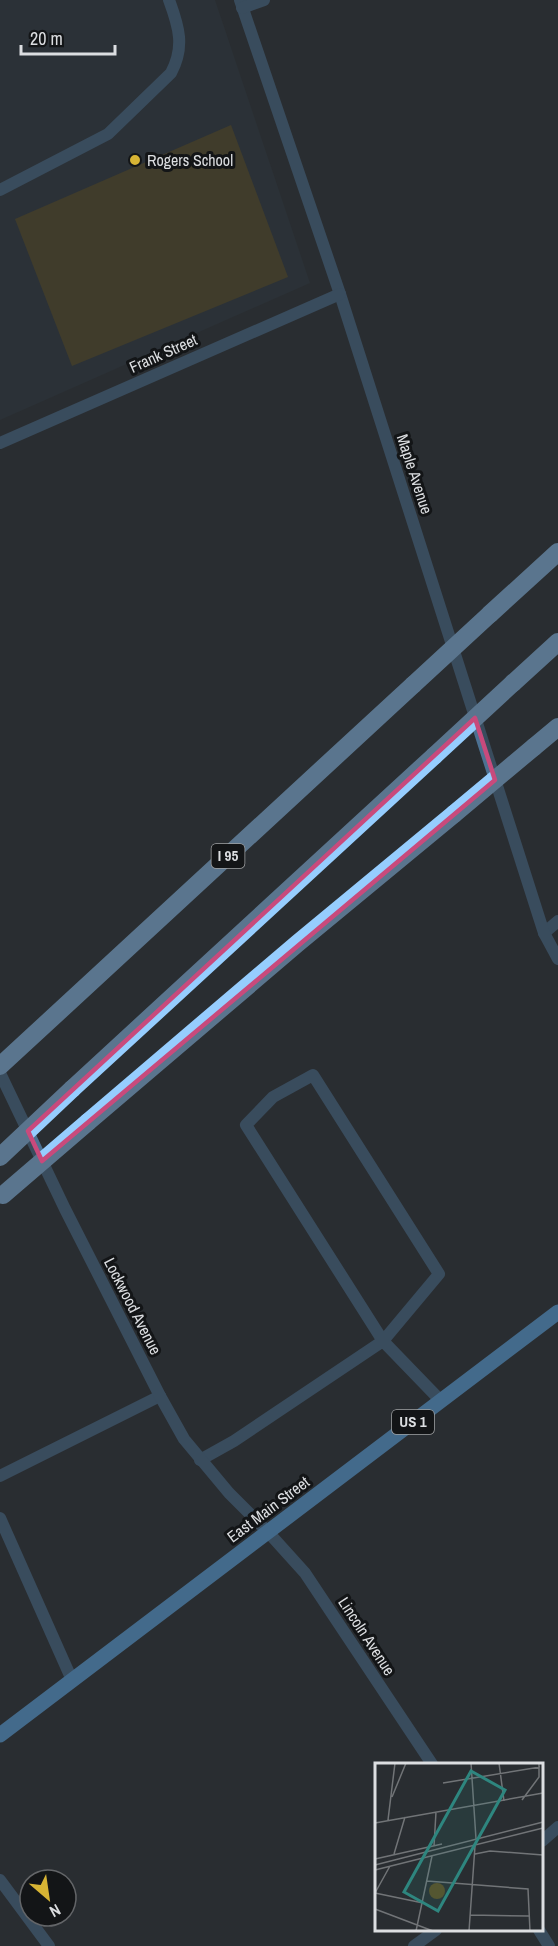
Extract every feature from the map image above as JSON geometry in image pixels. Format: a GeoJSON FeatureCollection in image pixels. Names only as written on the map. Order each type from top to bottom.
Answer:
{"type":"FeatureCollection","features":[{"type":"Feature","properties":{"kind":"highway","name":"I 95"},"geometry":{"type":"LineString","coordinates":[[0,1066],[558,552]]}},
{"type":"Feature","properties":{"kind":"highway"},"geometry":{"type":"LineString","coordinates":[[0,1157],[558,642]]}},
{"type":"Feature","properties":{"kind":"highway"},"geometry":{"type":"LineString","coordinates":[[1,1196],[298,943],[558,727]]}},
{"type":"Feature","properties":{"kind":"main road","name":"East Main Street"},"geometry":{"type":"LineString","coordinates":[[0,1735],[558,1312]]}},
{"type":"Feature","properties":{"kind":"street"},"geometry":{"type":"LineString","coordinates":[[0,190],[108,134],[171,73],[180,50],[176,20],[169,0]]}},
{"type":"Feature","properties":{"kind":"street"},"geometry":{"type":"LineString","coordinates":[[241,4],[264,0]]}},
{"type":"Feature","properties":{"kind":"street","name":"Maple Avenue"},"geometry":{"type":"LineString","coordinates":[[241,4],[340,294],[544,933],[558,959]]}},
{"type":"Feature","properties":{"kind":"street","name":"Frank Street"},"geometry":{"type":"LineString","coordinates":[[0,444],[340,294]]}},
{"type":"Feature","properties":{"kind":"street"},"geometry":{"type":"LineString","coordinates":[[544,933],[558,921]]}},
{"type":"Feature","properties":{"kind":"street","name":"Lockwood Avenue"},"geometry":{"type":"LineString","coordinates":[[0,1073],[65,1209],[184,1439],[200,1460],[268,1532]]}},
{"type":"Feature","properties":{"kind":"street"},"geometry":{"type":"LineString","coordinates":[[200,1460],[234,1441],[383,1341],[440,1274],[313,1075],[273,1097],[246,1125],[383,1341],[441,1401]]}},
{"type":"Feature","properties":{"kind":"street"},"geometry":{"type":"LineString","coordinates":[[0,1476],[160,1396]]}},
{"type":"Feature","properties":{"kind":"street"},"geometry":{"type":"LineString","coordinates":[[0,1518],[72,1680]]}},
{"type":"Feature","properties":{"kind":"street","name":"Lincoln Avenue"},"geometry":{"type":"LineString","coordinates":[[268,1532],[305,1573],[431,1763]]}},
{"type":"Feature","properties":{"kind":"street"},"geometry":{"type":"LineString","coordinates":[[543,1840],[558,1827]]}},
{"type":"Feature","properties":{"kind":"street"},"geometry":{"type":"LineString","coordinates":[[0,1880],[49,1946]]}},
{"type":"Feature","properties":{"kind":"street"},"geometry":{"type":"LineString","coordinates":[[414,1946],[433,1931]]}},
{"type":"Feature","properties":{"kind":"street"},"geometry":{"type":"LineString","coordinates":[[539,1931],[549,1946]]}},
{"type":"Feature","properties":{"kind":"highlighted area"},"geometry":{"type":"Polygon","coordinates":[[[475,718],[495,780],[42,1161],[28,1131],[475,718]]]}},
{"type":"Feature","properties":{"kind":"shaded area","name":"Rogers School"},"geometry":{"type":"Polygon","coordinates":[[[0,0],[215,0],[310,283],[0,420],[0,0]]]}},
{"type":"Feature","properties":{"kind":"shaded area"},"geometry":{"type":"Polygon","coordinates":[[[231,125],[288,277],[72,366],[15,219],[231,125]]]}},
{"type":"Feature","properties":{"kind":"place","name":"Rogers School"},"geometry":{"type":"Point","coordinates":[135,160]}}]}
